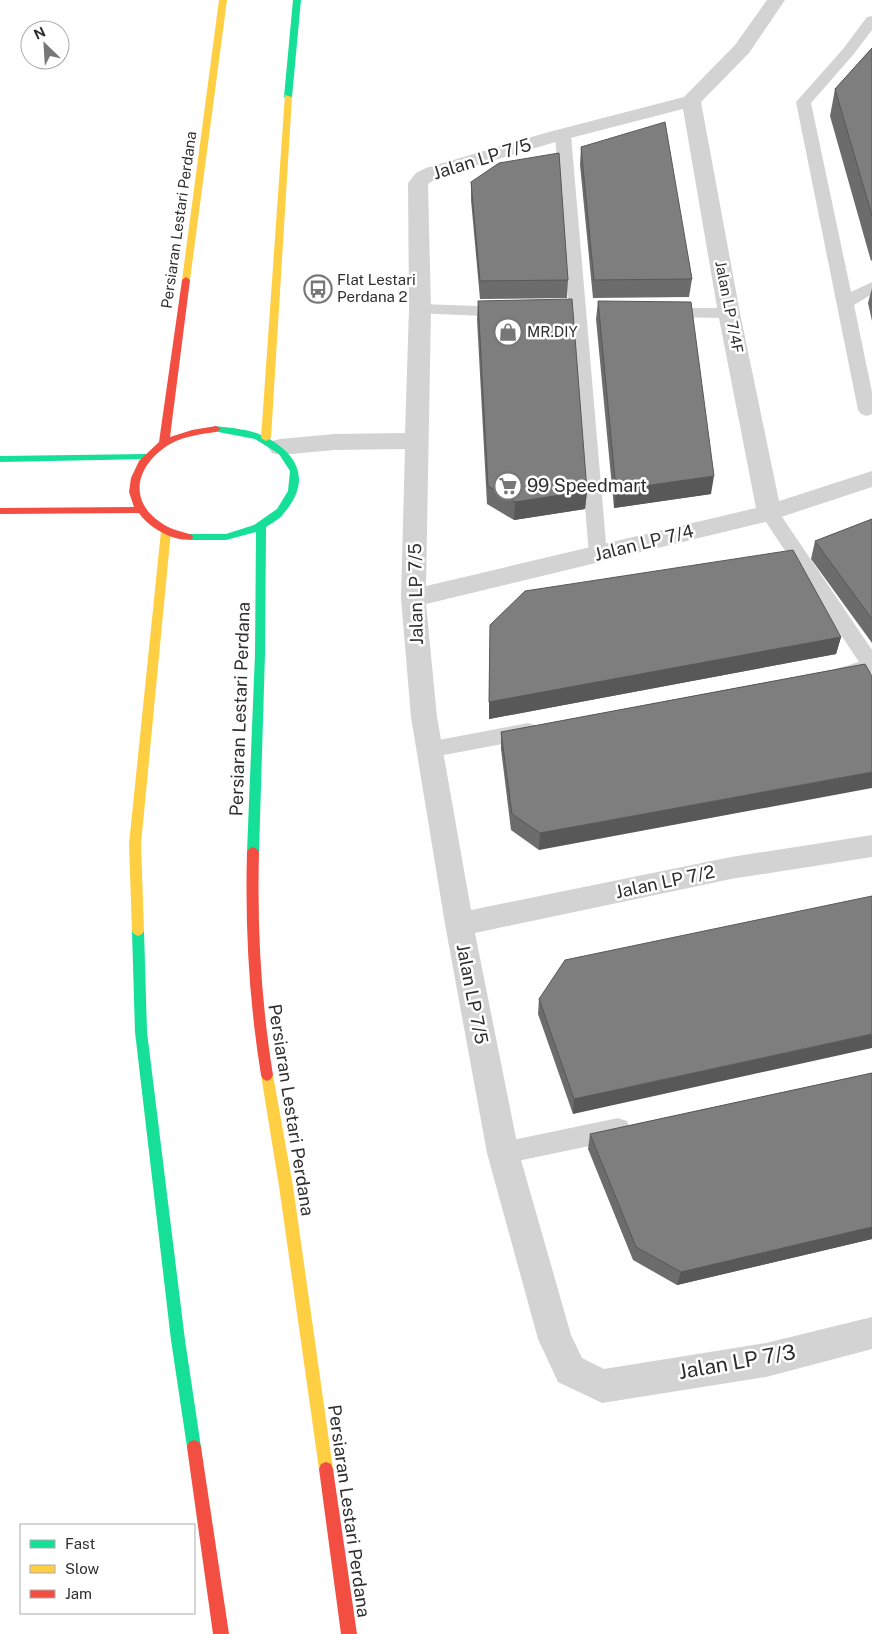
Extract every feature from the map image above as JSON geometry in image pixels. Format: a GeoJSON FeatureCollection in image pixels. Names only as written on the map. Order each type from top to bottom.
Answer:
{"type":"FeatureCollection","features":[{"type":"Feature","properties":{"kind":"street","name":"Persiaran Lestari Perdana"},"geometry":{"type":"LineString","coordinates":[[164,443],[224,0]]}},
{"type":"Feature","properties":{"kind":"street"},"geometry":{"type":"LineString","coordinates":[[273,442],[292,39],[297,0]]}},
{"type":"Feature","properties":{"kind":"street"},"geometry":{"type":"LineString","coordinates":[[691,101],[742,49],[776,0]]}},
{"type":"Feature","properties":{"kind":"street","name":"Jalan LP 7/5"},"geometry":{"type":"LineString","coordinates":[[602,1386],[570,1370],[555,1339],[503,1153],[428,750],[413,598],[420,309],[418,184],[423,177],[433,172],[691,101]]}},
{"type":"Feature","properties":{"kind":"street","name":"Jalan LP 7/4F"},"geometry":{"type":"LineString","coordinates":[[691,101],[729,313],[769,513]]}},
{"type":"Feature","properties":{"kind":"street"},"geometry":{"type":"LineString","coordinates":[[216,428],[243,430],[273,442],[289,457],[295,471],[296,486],[290,502],[278,516],[261,527],[238,536],[213,539],[189,538],[166,531],[151,522],[140,510],[133,493],[136,474],[147,457],[164,443],[188,433],[216,428]]}},
{"type":"Feature","properties":{"kind":"street"},"geometry":{"type":"LineString","coordinates":[[273,442],[418,441]]}},
{"type":"Feature","properties":{"kind":"street"},"geometry":{"type":"LineString","coordinates":[[0,459],[147,457]]}},
{"type":"Feature","properties":{"kind":"street","name":"Jalan LP 7/4"},"geometry":{"type":"LineString","coordinates":[[413,598],[769,513],[872,479]]}},
{"type":"Feature","properties":{"kind":"street"},"geometry":{"type":"LineString","coordinates":[[0,511],[140,510]]}},
{"type":"Feature","properties":{"kind":"street","name":"Persiaran Lestari Perdana"},"geometry":{"type":"LineString","coordinates":[[261,527],[260,654],[252,882],[258,1024],[286,1186],[349,1634]]}},
{"type":"Feature","properties":{"kind":"street"},"geometry":{"type":"LineString","coordinates":[[166,531],[135,844],[141,1032],[178,1340],[221,1634]]}},
{"type":"Feature","properties":{"kind":"street","name":"Jalan LP 7/2"},"geometry":{"type":"LineString","coordinates":[[459,924],[731,868],[872,846]]}},
{"type":"Feature","properties":{"kind":"street","name":"Jalan LP 7/3"},"geometry":{"type":"LineString","coordinates":[[602,1386],[766,1360],[872,1333]]}},
{"type":"Feature","properties":{"kind":"lane"},"geometry":{"type":"LineString","coordinates":[[872,20],[848,52],[803,102],[867,410],[872,408]]}},
{"type":"Feature","properties":{"kind":"lane"},"geometry":{"type":"LineString","coordinates":[[562,135],[598,555]]}},
{"type":"Feature","properties":{"kind":"lane"},"geometry":{"type":"LineString","coordinates":[[845,303],[872,287]]}},
{"type":"Feature","properties":{"kind":"lane"},"geometry":{"type":"LineString","coordinates":[[420,309],[518,312]]}},
{"type":"Feature","properties":{"kind":"lane"},"geometry":{"type":"LineString","coordinates":[[558,313],[596,314]]}},
{"type":"Feature","properties":{"kind":"lane"},"geometry":{"type":"LineString","coordinates":[[644,314],[729,313]]}},
{"type":"Feature","properties":{"kind":"lane"},"geometry":{"type":"LineString","coordinates":[[769,513],[872,666],[857,671],[818,678]]}},
{"type":"Feature","properties":{"kind":"lane"},"geometry":{"type":"LineString","coordinates":[[428,750],[545,728]]}},
{"type":"Feature","properties":{"kind":"lane"},"geometry":{"type":"LineString","coordinates":[[503,1153],[639,1124]]}},
{"type":"Feature","properties":{"kind":"building"},"geometry":{"type":"Polygon","coordinates":[[[872,48],[872,216],[835,89],[872,48]]]}},
{"type":"Feature","properties":{"kind":"building"},"geometry":{"type":"Polygon","coordinates":[[[665,122],[692,279],[594,280],[581,147],[665,122]]]}},
{"type":"Feature","properties":{"kind":"building"},"geometry":{"type":"Polygon","coordinates":[[[559,153],[568,280],[480,281],[471,182],[499,163],[559,153]]]}},
{"type":"Feature","properties":{"kind":"building"},"geometry":{"type":"Polygon","coordinates":[[[572,299],[587,491],[515,502],[488,486],[478,301],[572,299]]]}},
{"type":"Feature","properties":{"kind":"building"},"geometry":{"type":"Polygon","coordinates":[[[598,301],[691,302],[714,476],[616,490],[598,301]]]}},
{"type":"Feature","properties":{"kind":"building"},"geometry":{"type":"Polygon","coordinates":[[[872,519],[872,619],[815,541],[872,519]]]}},
{"type":"Feature","properties":{"kind":"building"},"geometry":{"type":"Polygon","coordinates":[[[793,550],[841,637],[489,702],[490,625],[525,591],[793,550]]]}},
{"type":"Feature","properties":{"kind":"building"},"geometry":{"type":"Polygon","coordinates":[[[865,664],[872,676],[872,772],[540,833],[512,814],[501,732],[865,664]]]}},
{"type":"Feature","properties":{"kind":"building"},"geometry":{"type":"Polygon","coordinates":[[[872,896],[872,1034],[574,1099],[539,999],[565,960],[872,896]]]}},
{"type":"Feature","properties":{"kind":"building"},"geometry":{"type":"Polygon","coordinates":[[[872,1073],[872,1227],[681,1272],[636,1247],[590,1134],[872,1073]]]}},
{"type":"Feature","properties":{"kind":"traffic: fast"},"geometry":{"type":"LineString","coordinates":[[288,97],[297,0]]}},
{"type":"Feature","properties":{"kind":"traffic: fast"},"geometry":{"type":"LineString","coordinates":[[188,537],[226,537],[258,528],[280,512],[293,492],[294,471],[283,451],[257,437],[216,429]]}},
{"type":"Feature","properties":{"kind":"traffic: fast"},"geometry":{"type":"LineString","coordinates":[[0,459],[147,457]]}},
{"type":"Feature","properties":{"kind":"traffic: fast"},"geometry":{"type":"LineString","coordinates":[[253,852],[260,654],[261,527]]}},
{"type":"Feature","properties":{"kind":"traffic: fast"},"geometry":{"type":"LineString","coordinates":[[138,931],[141,1032],[178,1340],[194,1447]]}},
{"type":"Feature","properties":{"kind":"traffic: slow"},"geometry":{"type":"LineString","coordinates":[[186,280],[223,0]]}},
{"type":"Feature","properties":{"kind":"traffic: slow"},"geometry":{"type":"LineString","coordinates":[[266,438],[288,97]]}},
{"type":"Feature","properties":{"kind":"traffic: slow"},"geometry":{"type":"LineString","coordinates":[[138,931],[135,844],[166,531]]}},
{"type":"Feature","properties":{"kind":"traffic: slow"},"geometry":{"type":"LineString","coordinates":[[267,1075],[286,1186],[326,1469]]}},
{"type":"Feature","properties":{"kind":"traffic: jam"},"geometry":{"type":"LineString","coordinates":[[164,443],[186,280]]}},
{"type":"Feature","properties":{"kind":"traffic: jam"},"geometry":{"type":"LineString","coordinates":[[188,537],[171,533],[157,526],[146,516],[138,504],[134,492],[135,478],[142,464],[162,445],[184,435],[216,429]]}},
{"type":"Feature","properties":{"kind":"traffic: jam"},"geometry":{"type":"LineString","coordinates":[[0,511],[140,510]]}},
{"type":"Feature","properties":{"kind":"traffic: jam"},"geometry":{"type":"LineString","coordinates":[[253,852],[254,964],[259,1020],[267,1075]]}},
{"type":"Feature","properties":{"kind":"traffic: jam"},"geometry":{"type":"LineString","coordinates":[[194,1447],[221,1634]]}},
{"type":"Feature","properties":{"kind":"traffic: jam"},"geometry":{"type":"LineString","coordinates":[[326,1469],[349,1634]]}},
{"type":"Feature","properties":{"kind":"place","name":"Flat Lestari Perdana 2"},"geometry":{"type":"Point","coordinates":[318,289]}},
{"type":"Feature","properties":{"kind":"place","name":"MR.DIY"},"geometry":{"type":"Point","coordinates":[508,332]}},
{"type":"Feature","properties":{"kind":"place","name":"99 Speedmart"},"geometry":{"type":"Point","coordinates":[508,486]}}]}
